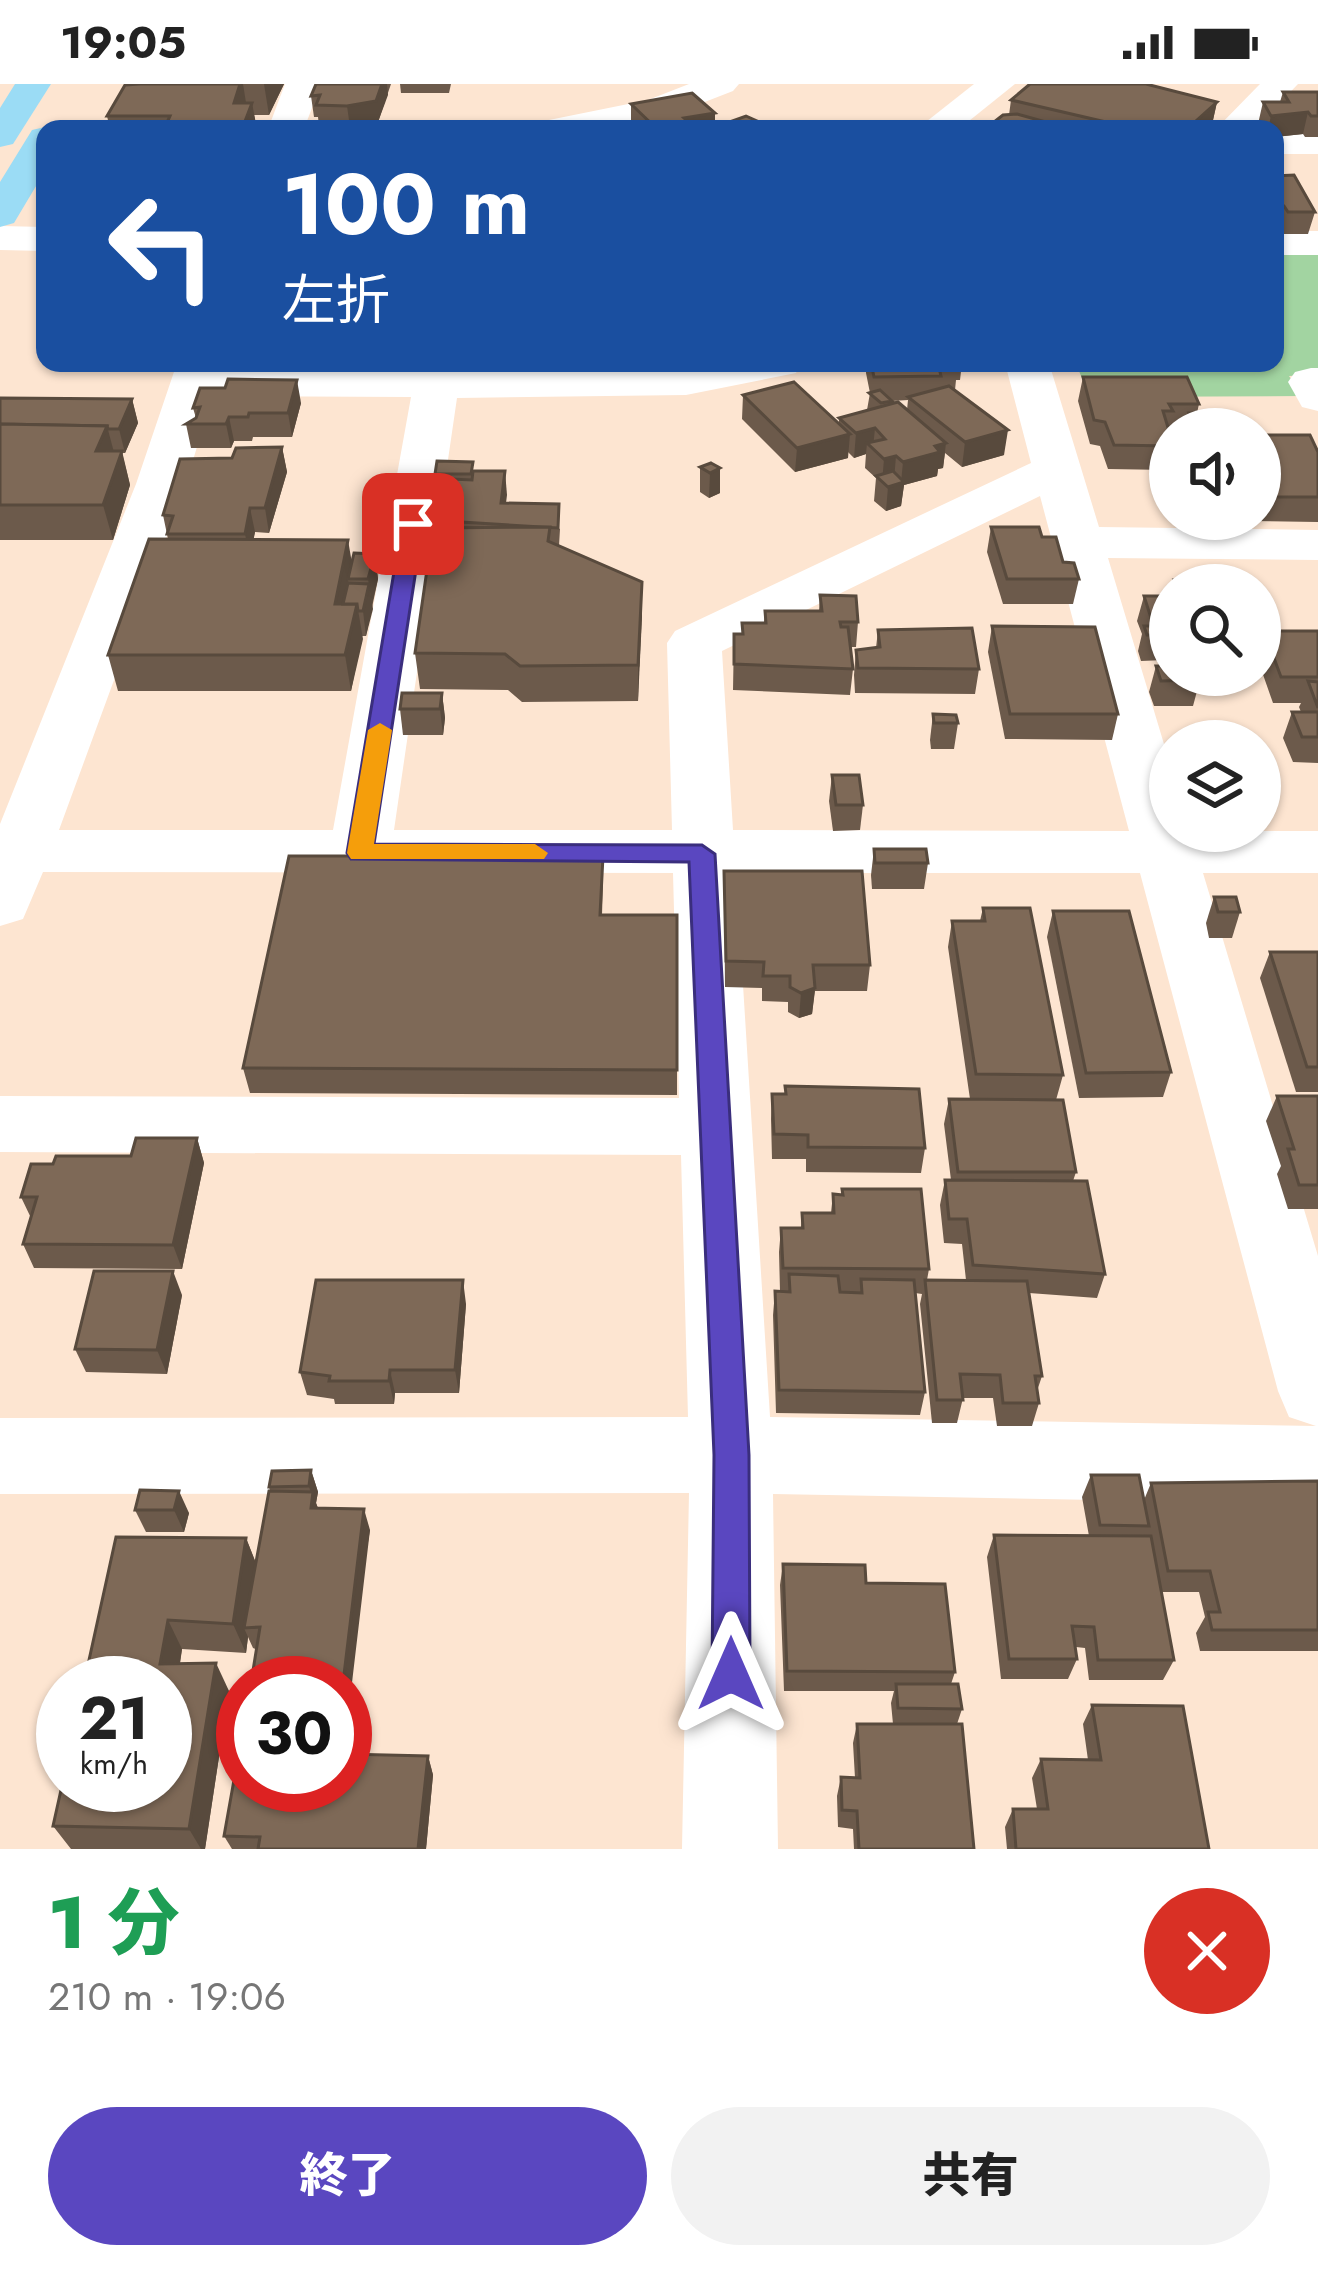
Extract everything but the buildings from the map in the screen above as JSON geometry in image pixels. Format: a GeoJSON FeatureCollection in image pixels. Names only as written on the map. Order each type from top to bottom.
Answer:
{"type":"FeatureCollection","features":[{"type":"Feature","properties":{"kind":"main road"},"geometry":{"type":"LineString","coordinates":[[0,136],[33,84]]}},
{"type":"Feature","properties":{"kind":"main road"},"geometry":{"type":"LineString","coordinates":[[0,215],[36,153]]}},
{"type":"Feature","properties":{"kind":"street"},"geometry":{"type":"LineString","coordinates":[[289,120],[303,84]]}},
{"type":"Feature","properties":{"kind":"street"},"geometry":{"type":"LineString","coordinates":[[947,120],[997,84]]}},
{"type":"Feature","properties":{"kind":"street"},"geometry":{"type":"LineString","coordinates":[[1243,120],[1280,84]]}},
{"type":"Feature","properties":{"kind":"street"},"geometry":{"type":"LineString","coordinates":[[602,120],[697,96]]}},
{"type":"Feature","properties":{"kind":"street"},"geometry":{"type":"LineString","coordinates":[[1284,143],[1318,143]]}},
{"type":"Feature","properties":{"kind":"street"},"geometry":{"type":"LineString","coordinates":[[0,238],[36,238]]}},
{"type":"Feature","properties":{"kind":"street"},"geometry":{"type":"LineString","coordinates":[[1284,243],[1318,243]]}},
{"type":"Feature","properties":{"kind":"street"},"geometry":{"type":"LineString","coordinates":[[733,372],[686,381],[436,384],[196,373],[161,484],[7,869],[360,853],[1149,851]]}},
{"type":"Feature","properties":{"kind":"street"},"geometry":{"type":"LineString","coordinates":[[1030,372],[1149,794]]}},
{"type":"Feature","properties":{"kind":"street"},"geometry":{"type":"LineString","coordinates":[[1318,382],[1311,382],[1318,397]]}},
{"type":"Feature","properties":{"kind":"street"},"geometry":{"type":"LineString","coordinates":[[360,853],[436,384]]}},
{"type":"Feature","properties":{"kind":"street"},"geometry":{"type":"LineString","coordinates":[[730,1849],[731,1455],[694,643],[1057,469]]}},
{"type":"Feature","properties":{"kind":"street"},"geometry":{"type":"LineString","coordinates":[[1078,542],[1318,545]]}},
{"type":"Feature","properties":{"kind":"street"},"geometry":{"type":"LineString","coordinates":[[1165,852],[1318,1391]]}},
{"type":"Feature","properties":{"kind":"street"},"geometry":{"type":"LineString","coordinates":[[1281,852],[1318,852]]}},
{"type":"Feature","properties":{"kind":"street"},"geometry":{"type":"LineString","coordinates":[[0,1124],[715,1127]]}},
{"type":"Feature","properties":{"kind":"street"},"geometry":{"type":"LineString","coordinates":[[0,1456],[731,1455],[1318,1466]]}},
{"type":"Feature","properties":{"kind":"green space"},"geometry":{"type":"Polygon","coordinates":[[[1318,252],[1318,375],[1289,376],[1303,396],[1089,397],[1079,372],[1284,372],[1284,253],[1318,252]]]}},
{"type":"Feature","properties":{"kind":"slow traffic"},"geometry":{"type":"LineString","coordinates":[[380,730],[360,853],[535,853]]}},
{"type":"Feature","properties":{"kind":"route"},"geometry":{"type":"LineString","coordinates":[[413,524],[360,853],[702,854],[731,1455],[731,1674]]}}]}
